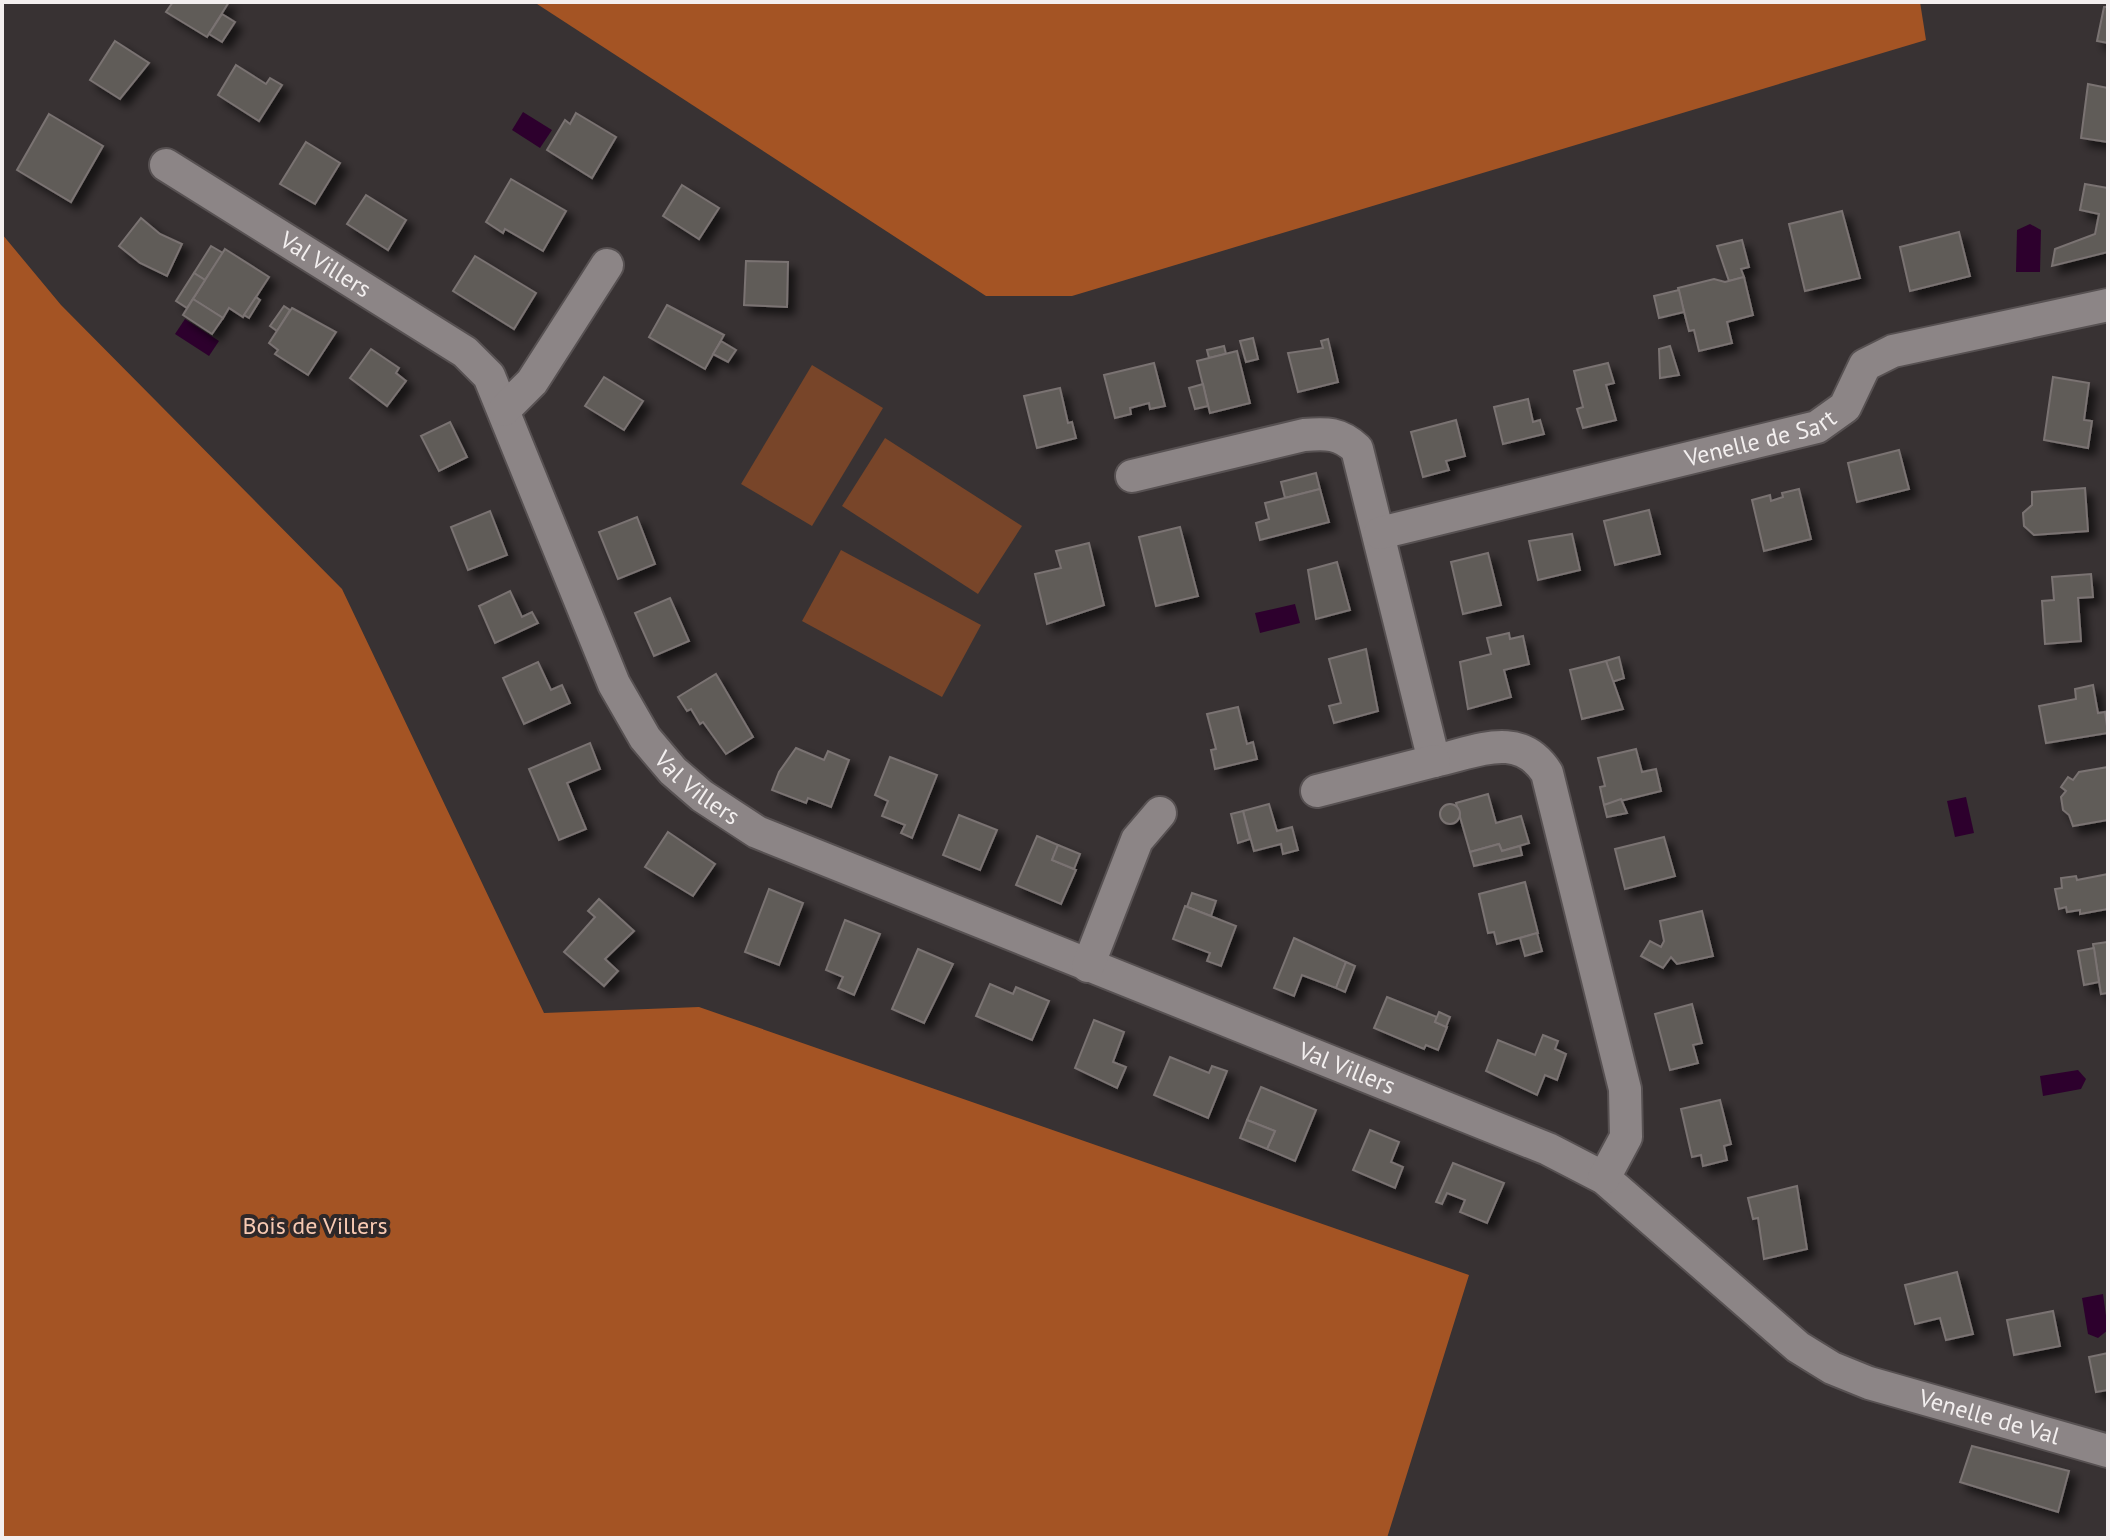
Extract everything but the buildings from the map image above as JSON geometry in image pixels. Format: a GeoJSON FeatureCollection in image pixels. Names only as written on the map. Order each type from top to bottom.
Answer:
{"type":"FeatureCollection","features":[{"type":"Feature","properties":{"kind":"street","name":"Val Villers"},"geometry":{"type":"LineString","coordinates":[[166,165],[465,352],[489,376],[614,684],[645,738],[673,771],[702,796],[757,832],[1548,1149],[1604,1178],[1798,1347],[1832,1368],[1869,1383]]}},
{"type":"Feature","properties":{"kind":"street"},"geometry":{"type":"LineString","coordinates":[[504,410],[532,382],[607,265]]}},
{"type":"Feature","properties":{"kind":"street","name":"Venelle de Sart"},"geometry":{"type":"LineString","coordinates":[[1380,533],[1817,427],[1845,407],[1865,365],[1893,351],[2108,305]]}},
{"type":"Feature","properties":{"kind":"street"},"geometry":{"type":"LineString","coordinates":[[1132,476],[1304,435],[1330,433],[1345,439],[1357,449],[1434,761]]}},
{"type":"Feature","properties":{"kind":"street"},"geometry":{"type":"LineString","coordinates":[[1317,791],[1434,761],[1518,746],[1536,756],[1547,773],[1625,1089],[1626,1137],[1604,1178]]}},
{"type":"Feature","properties":{"kind":"street"},"geometry":{"type":"LineString","coordinates":[[1088,966],[1137,840],[1160,813]]}},
{"type":"Feature","properties":{"kind":"street","name":"Venelle de Val"},"geometry":{"type":"LineString","coordinates":[[1869,1383],[2108,1451]]}},
{"type":"Feature","properties":{"kind":"shaded area"},"geometry":{"type":"Polygon","coordinates":[[[523,112],[552,130],[540,148],[512,130],[523,112]]]}},
{"type":"Feature","properties":{"kind":"shaded area"},"geometry":{"type":"Polygon","coordinates":[[[2030,224],[2041,230],[2040,272],[2016,272],[2017,230],[2030,224]]]}},
{"type":"Feature","properties":{"kind":"shaded area"},"geometry":{"type":"Polygon","coordinates":[[[185,319],[219,341],[209,356],[175,334],[185,319]]]}},
{"type":"Feature","properties":{"kind":"shaded area"},"geometry":{"type":"Polygon","coordinates":[[[812,365],[883,408],[812,526],[741,484],[812,365]]]}},
{"type":"Feature","properties":{"kind":"shaded area"},"geometry":{"type":"Polygon","coordinates":[[[885,438],[1022,526],[978,594],[842,506],[885,438]]]}},
{"type":"Feature","properties":{"kind":"shaded area"},"geometry":{"type":"Polygon","coordinates":[[[841,550],[981,625],[942,697],[802,621],[841,550]]]}},
{"type":"Feature","properties":{"kind":"shaded area"},"geometry":{"type":"Polygon","coordinates":[[[1295,604],[1300,623],[1260,633],[1255,613],[1295,604]]]}},
{"type":"Feature","properties":{"kind":"shaded area"},"geometry":{"type":"Polygon","coordinates":[[[1966,797],[1974,833],[1955,837],[1947,801],[1966,797]]]}},
{"type":"Feature","properties":{"kind":"shaded area"},"geometry":{"type":"Polygon","coordinates":[[[2078,1070],[2086,1079],[2081,1089],[2043,1096],[2040,1076],[2078,1070]]]}},
{"type":"Feature","properties":{"kind":"shaded area"},"geometry":{"type":"Polygon","coordinates":[[[2103,1294],[2108,1330],[2098,1338],[2088,1334],[2082,1298],[2103,1294]]]}},
{"type":"Feature","properties":{"kind":"green space"},"geometry":{"type":"Polygon","coordinates":[[[534,2],[1920,2],[1926,40],[1072,296],[986,296],[534,2]]]}},
{"type":"Feature","properties":{"kind":"green space","name":"Bois de Villers"},"geometry":{"type":"Polygon","coordinates":[[[2,234],[61,305],[342,589],[544,1013],[699,1007],[1469,1275],[1387,1538],[2,1538],[2,234]]]}}]}
